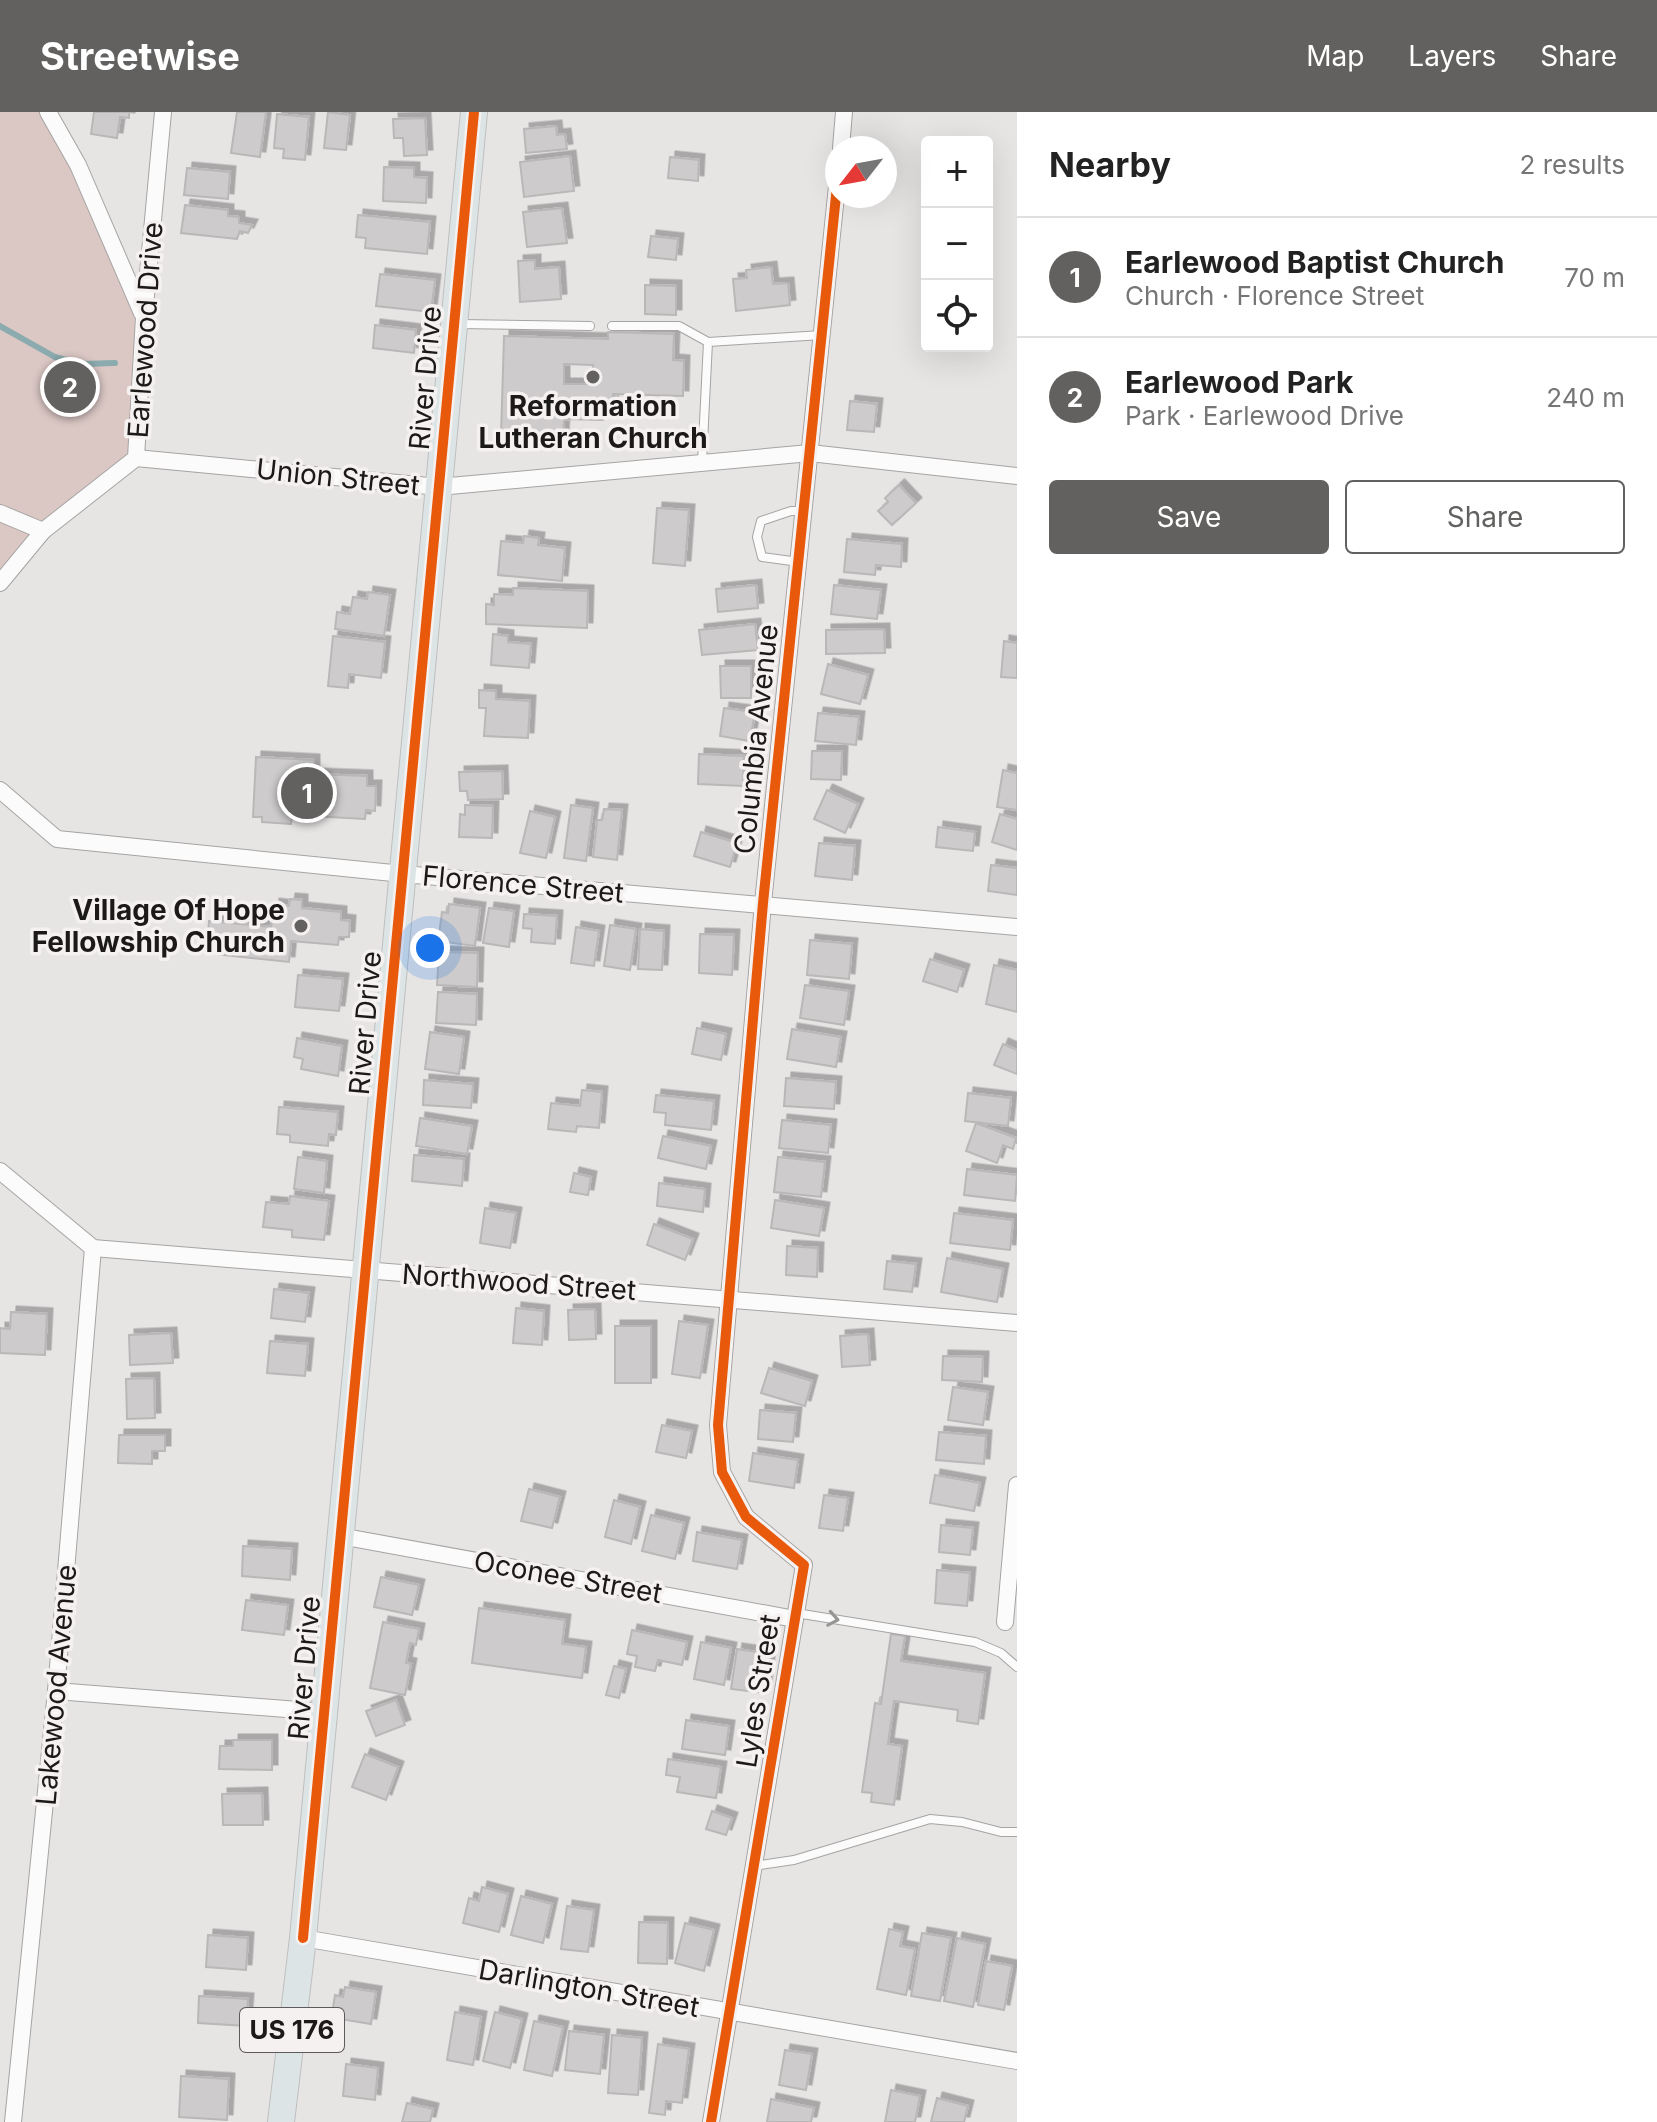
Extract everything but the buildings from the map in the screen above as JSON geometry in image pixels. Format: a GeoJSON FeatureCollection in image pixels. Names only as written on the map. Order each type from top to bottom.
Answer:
{"type":"FeatureCollection","features":[{"type":"Feature","properties":{"kind":"main road","name":"River Drive"},"geometry":{"type":"LineString","coordinates":[[281,2122],[303,1938],[474,112]]}},
{"type":"Feature","properties":{"kind":"street"},"geometry":{"type":"LineString","coordinates":[[48,112],[78,165],[144,317]]}},
{"type":"Feature","properties":{"kind":"street","name":"Earlewood Drive"},"geometry":{"type":"LineString","coordinates":[[0,583],[43,531],[136,458],[144,317],[163,112]]}},
{"type":"Feature","properties":{"kind":"street"},"geometry":{"type":"LineString","coordinates":[[842,136],[844,112]]}},
{"type":"Feature","properties":{"kind":"street","name":"Columbia Avenue"},"geometry":{"type":"LineString","coordinates":[[731,1298],[763,903],[835,208]]}},
{"type":"Feature","properties":{"kind":"street","name":"Union Street"},"geometry":{"type":"LineString","coordinates":[[136,458],[439,487],[810,453],[1017,476]]}},
{"type":"Feature","properties":{"kind":"street"},"geometry":{"type":"LineString","coordinates":[[0,513],[43,531]]}},
{"type":"Feature","properties":{"kind":"street","name":"Florence Street"},"geometry":{"type":"LineString","coordinates":[[0,790],[57,839],[403,874],[1017,927]]}},
{"type":"Feature","properties":{"kind":"street"},"geometry":{"type":"LineString","coordinates":[[0,1171],[93,1248]]}},
{"type":"Feature","properties":{"kind":"street","name":"Northwood Street"},"geometry":{"type":"LineString","coordinates":[[93,1248],[1017,1323]]}},
{"type":"Feature","properties":{"kind":"street","name":"Lakewood Avenue"},"geometry":{"type":"LineString","coordinates":[[13,2122],[56,1691],[93,1248]]}},
{"type":"Feature","properties":{"kind":"street","name":"Lyles Street"},"geometry":{"type":"LineString","coordinates":[[711,2122],[804,1565],[746,1517],[722,1472],[718,1425],[731,1298]]}},
{"type":"Feature","properties":{"kind":"street"},"geometry":{"type":"LineString","coordinates":[[1005,1622],[1017,1485]]}},
{"type":"Feature","properties":{"kind":"street","name":"Oconee Street"},"geometry":{"type":"LineString","coordinates":[[340,1536],[795,1616]]}},
{"type":"Feature","properties":{"kind":"street"},"geometry":{"type":"LineString","coordinates":[[56,1691],[324,1712]]}},
{"type":"Feature","properties":{"kind":"street","name":"Darlington Street"},"geometry":{"type":"LineString","coordinates":[[303,1938],[1017,2061]]}},
{"type":"Feature","properties":{"kind":"lane"},"geometry":{"type":"LineString","coordinates":[[454,324],[480,327],[590,326]]}},
{"type":"Feature","properties":{"kind":"lane"},"geometry":{"type":"LineString","coordinates":[[612,326],[679,326],[708,342],[822,335]]}},
{"type":"Feature","properties":{"kind":"lane"},"geometry":{"type":"LineString","coordinates":[[702,463],[708,342]]}},
{"type":"Feature","properties":{"kind":"lane"},"geometry":{"type":"LineString","coordinates":[[799,562],[762,557],[757,537],[761,521],[791,511],[804,511]]}},
{"type":"Feature","properties":{"kind":"lane"},"geometry":{"type":"LineString","coordinates":[[795,1616],[975,1642],[1001,1653],[1017,1667]]}},
{"type":"Feature","properties":{"kind":"lane"},"geometry":{"type":"LineString","coordinates":[[754,1866],[794,1860],[930,1819],[1017,1832]]}},
{"type":"Feature","properties":{"kind":"shaded area"},"geometry":{"type":"Polygon","coordinates":[[[0,112],[48,112],[144,317],[136,458],[43,531],[0,583],[0,112]]]}},
{"type":"Feature","properties":{"kind":"waterway"},"geometry":{"type":"LineString","coordinates":[[0,326],[55,357],[81,364],[115,363]]}},
{"type":"Feature","properties":{"kind":"cycle path"},"geometry":{"type":"LineString","coordinates":[[303,1938],[474,112]]}},
{"type":"Feature","properties":{"kind":"cycle path"},"geometry":{"type":"LineString","coordinates":[[711,2122],[804,1565],[746,1517],[722,1472],[718,1425],[763,903],[835,208]]}},
{"type":"Feature","properties":{"kind":"place","name":"Reformation Lutheran Church"},"geometry":{"type":"Point","coordinates":[593,377]}},
{"type":"Feature","properties":{"kind":"place","name":"Earlewood Park"},"geometry":{"type":"Point","coordinates":[70,387]}},
{"type":"Feature","properties":{"kind":"place","name":"Earlewood Baptist Church"},"geometry":{"type":"Point","coordinates":[307,793]}},
{"type":"Feature","properties":{"kind":"place","name":"Village Of Hope Fellowship Church"},"geometry":{"type":"Point","coordinates":[301,926]}}]}
